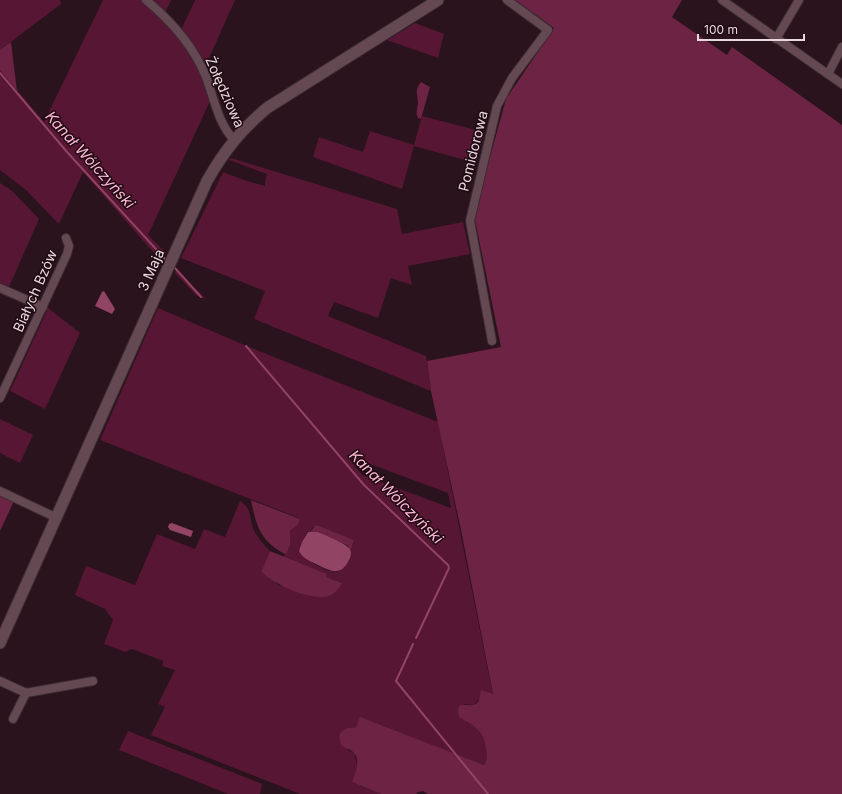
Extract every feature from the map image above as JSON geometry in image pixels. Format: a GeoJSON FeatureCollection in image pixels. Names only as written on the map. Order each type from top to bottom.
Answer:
{"type":"FeatureCollection","features":[{"type":"Feature","properties":{"kind":"street","name":"Żołędziowa"},"geometry":{"type":"LineString","coordinates":[[146,0],[172,24],[193,54],[206,77],[215,106],[227,132],[234,140]]}},
{"type":"Feature","properties":{"kind":"street","name":"3 Maja"},"geometry":{"type":"LineString","coordinates":[[0,643],[207,181],[223,154],[234,140],[258,116],[285,96],[438,0]]}},
{"type":"Feature","properties":{"kind":"street","name":"Pomidorowa"},"geometry":{"type":"LineString","coordinates":[[492,341],[470,221],[498,106],[512,78],[548,30],[507,0]]}},
{"type":"Feature","properties":{"kind":"street"},"geometry":{"type":"LineString","coordinates":[[722,0],[842,84]]}},
{"type":"Feature","properties":{"kind":"street"},"geometry":{"type":"LineString","coordinates":[[776,38],[799,0]]}},
{"type":"Feature","properties":{"kind":"street"},"geometry":{"type":"LineString","coordinates":[[828,74],[842,47]]}},
{"type":"Feature","properties":{"kind":"street","name":"Białych Bzów"},"geometry":{"type":"LineString","coordinates":[[0,396],[67,254],[69,246],[66,238]]}},
{"type":"Feature","properties":{"kind":"street"},"geometry":{"type":"LineString","coordinates":[[0,288],[43,307]]}},
{"type":"Feature","properties":{"kind":"street"},"geometry":{"type":"LineString","coordinates":[[0,492],[57,518]]}},
{"type":"Feature","properties":{"kind":"street"},"geometry":{"type":"LineString","coordinates":[[0,681],[26,693],[93,681]]}},
{"type":"Feature","properties":{"kind":"street"},"geometry":{"type":"LineString","coordinates":[[13,719],[26,693]]}},
{"type":"Feature","properties":{"kind":"shaded area"},"geometry":{"type":"Polygon","coordinates":[[[0,0],[60,0],[61,4],[0,50],[0,0]]]}},
{"type":"Feature","properties":{"kind":"shaded area"},"geometry":{"type":"Polygon","coordinates":[[[103,0],[143,0],[179,36],[203,75],[211,99],[148,235],[166,253],[161,261],[83,172],[59,224],[26,190],[0,170],[0,70],[44,122],[103,0]]]}},
{"type":"Feature","properties":{"kind":"shaded area"},"geometry":{"type":"Polygon","coordinates":[[[149,0],[171,0],[165,13],[149,0]]]}},
{"type":"Feature","properties":{"kind":"shaded area"},"geometry":{"type":"Polygon","coordinates":[[[195,0],[235,0],[205,67],[181,30],[195,0]]]}},
{"type":"Feature","properties":{"kind":"shaded area"},"geometry":{"type":"Polygon","coordinates":[[[515,0],[682,0],[672,17],[727,55],[732,47],[842,125],[842,794],[428,794],[423,791],[416,794],[381,794],[352,782],[357,768],[356,756],[353,752],[342,746],[340,734],[343,730],[356,727],[360,717],[484,765],[486,760],[487,754],[485,742],[481,733],[474,726],[459,717],[458,711],[461,705],[474,705],[477,703],[481,690],[493,694],[461,530],[431,391],[427,361],[501,347],[474,215],[506,99],[554,28],[515,0]]]}},
{"type":"Feature","properties":{"kind":"shaded area"},"geometry":{"type":"Polygon","coordinates":[[[415,23],[444,34],[438,58],[387,40],[415,23]]]}},
{"type":"Feature","properties":{"kind":"shaded area"},"geometry":{"type":"Polygon","coordinates":[[[11,42],[17,91],[0,70],[0,50],[11,42]]]}},
{"type":"Feature","properties":{"kind":"shaded area"},"geometry":{"type":"Polygon","coordinates":[[[421,82],[430,87],[421,119],[417,116],[417,89],[421,82]]]}},
{"type":"Feature","properties":{"kind":"shaded area"},"geometry":{"type":"Polygon","coordinates":[[[422,116],[484,132],[476,163],[414,146],[402,189],[313,157],[319,137],[363,152],[370,131],[414,145],[422,116]]]}},
{"type":"Feature","properties":{"kind":"shaded area"},"geometry":{"type":"Polygon","coordinates":[[[231,158],[397,209],[402,234],[463,222],[470,254],[408,266],[412,285],[391,278],[378,318],[334,302],[328,316],[426,356],[431,391],[254,319],[265,291],[181,258],[223,172],[265,186],[267,174],[229,160],[231,158]]]}},
{"type":"Feature","properties":{"kind":"shaded area"},"geometry":{"type":"Polygon","coordinates":[[[0,183],[12,191],[39,219],[9,287],[0,283],[0,183]]]}},
{"type":"Feature","properties":{"kind":"shaded area"},"geometry":{"type":"Polygon","coordinates":[[[176,269],[206,299],[196,295],[175,273],[176,269]]]}},
{"type":"Feature","properties":{"kind":"shaded area"},"geometry":{"type":"Polygon","coordinates":[[[104,291],[115,309],[112,314],[95,306],[102,292],[104,291]]]}},
{"type":"Feature","properties":{"kind":"shaded area"},"geometry":{"type":"Polygon","coordinates":[[[48,308],[80,333],[45,409],[10,391],[48,308]]]}},
{"type":"Feature","properties":{"kind":"shaded area"},"geometry":{"type":"Polygon","coordinates":[[[158,308],[249,347],[438,422],[493,695],[479,699],[474,705],[464,704],[466,722],[478,729],[483,735],[487,755],[484,765],[360,720],[356,727],[348,728],[348,750],[354,753],[358,768],[352,782],[381,794],[300,794],[151,735],[165,707],[158,704],[175,670],[162,666],[163,661],[132,649],[125,652],[104,644],[113,620],[105,609],[75,595],[86,566],[135,585],[157,534],[195,549],[204,529],[225,537],[240,501],[247,507],[250,513],[253,528],[256,534],[270,551],[261,572],[279,585],[304,594],[342,583],[326,577],[327,574],[283,557],[289,549],[290,531],[296,525],[299,518],[100,440],[158,308]],[[346,455],[362,475],[451,508],[448,493],[346,455]],[[313,527],[310,532],[307,532],[302,542],[304,558],[326,570],[337,572],[351,555],[354,540],[313,527]]]}},
{"type":"Feature","properties":{"kind":"shaded area"},"geometry":{"type":"Polygon","coordinates":[[[0,419],[33,435],[20,463],[0,453],[0,419]]]}},
{"type":"Feature","properties":{"kind":"shaded area"},"geometry":{"type":"Polygon","coordinates":[[[0,494],[14,501],[0,531],[0,494]]]}},
{"type":"Feature","properties":{"kind":"shaded area"},"geometry":{"type":"Polygon","coordinates":[[[251,500],[300,519],[298,524],[290,531],[290,545],[287,553],[285,554],[270,544],[260,532],[251,500]]]}},
{"type":"Feature","properties":{"kind":"shaded area"},"geometry":{"type":"Polygon","coordinates":[[[172,523],[193,531],[191,537],[170,530],[168,527],[169,524],[172,523]]]}},
{"type":"Feature","properties":{"kind":"shaded area"},"geometry":{"type":"Polygon","coordinates":[[[316,525],[354,540],[351,550],[347,545],[310,532],[316,525]]]}},
{"type":"Feature","properties":{"kind":"shaded area"},"geometry":{"type":"Polygon","coordinates":[[[308,532],[317,532],[340,542],[350,549],[350,557],[343,569],[332,571],[310,561],[303,556],[299,551],[308,532]]]}},
{"type":"Feature","properties":{"kind":"shaded area"},"geometry":{"type":"Polygon","coordinates":[[[270,551],[327,574],[326,577],[342,583],[333,594],[324,597],[310,596],[290,589],[261,572],[270,551]]]}},
{"type":"Feature","properties":{"kind":"shaded area"},"geometry":{"type":"Polygon","coordinates":[[[128,731],[260,783],[262,784],[260,794],[228,794],[119,750],[128,731]]]}},
{"type":"Feature","properties":{"kind":"waterway","name":"Kanał Wólczyński"},"geometry":{"type":"LineString","coordinates":[[0,73],[67,152],[166,260]]}},
{"type":"Feature","properties":{"kind":"waterway","name":"Kanał Wólczyński"},"geometry":{"type":"LineString","coordinates":[[175,268],[201,297]]}},
{"type":"Feature","properties":{"kind":"waterway","name":"Kanał Wólczyński"},"geometry":{"type":"LineString","coordinates":[[246,346],[364,485],[448,565],[449,568],[416,638]]}},
{"type":"Feature","properties":{"kind":"waterway","name":"Kanał Wólczyński"},"geometry":{"type":"LineString","coordinates":[[413,644],[396,681],[488,794]]}}]}
